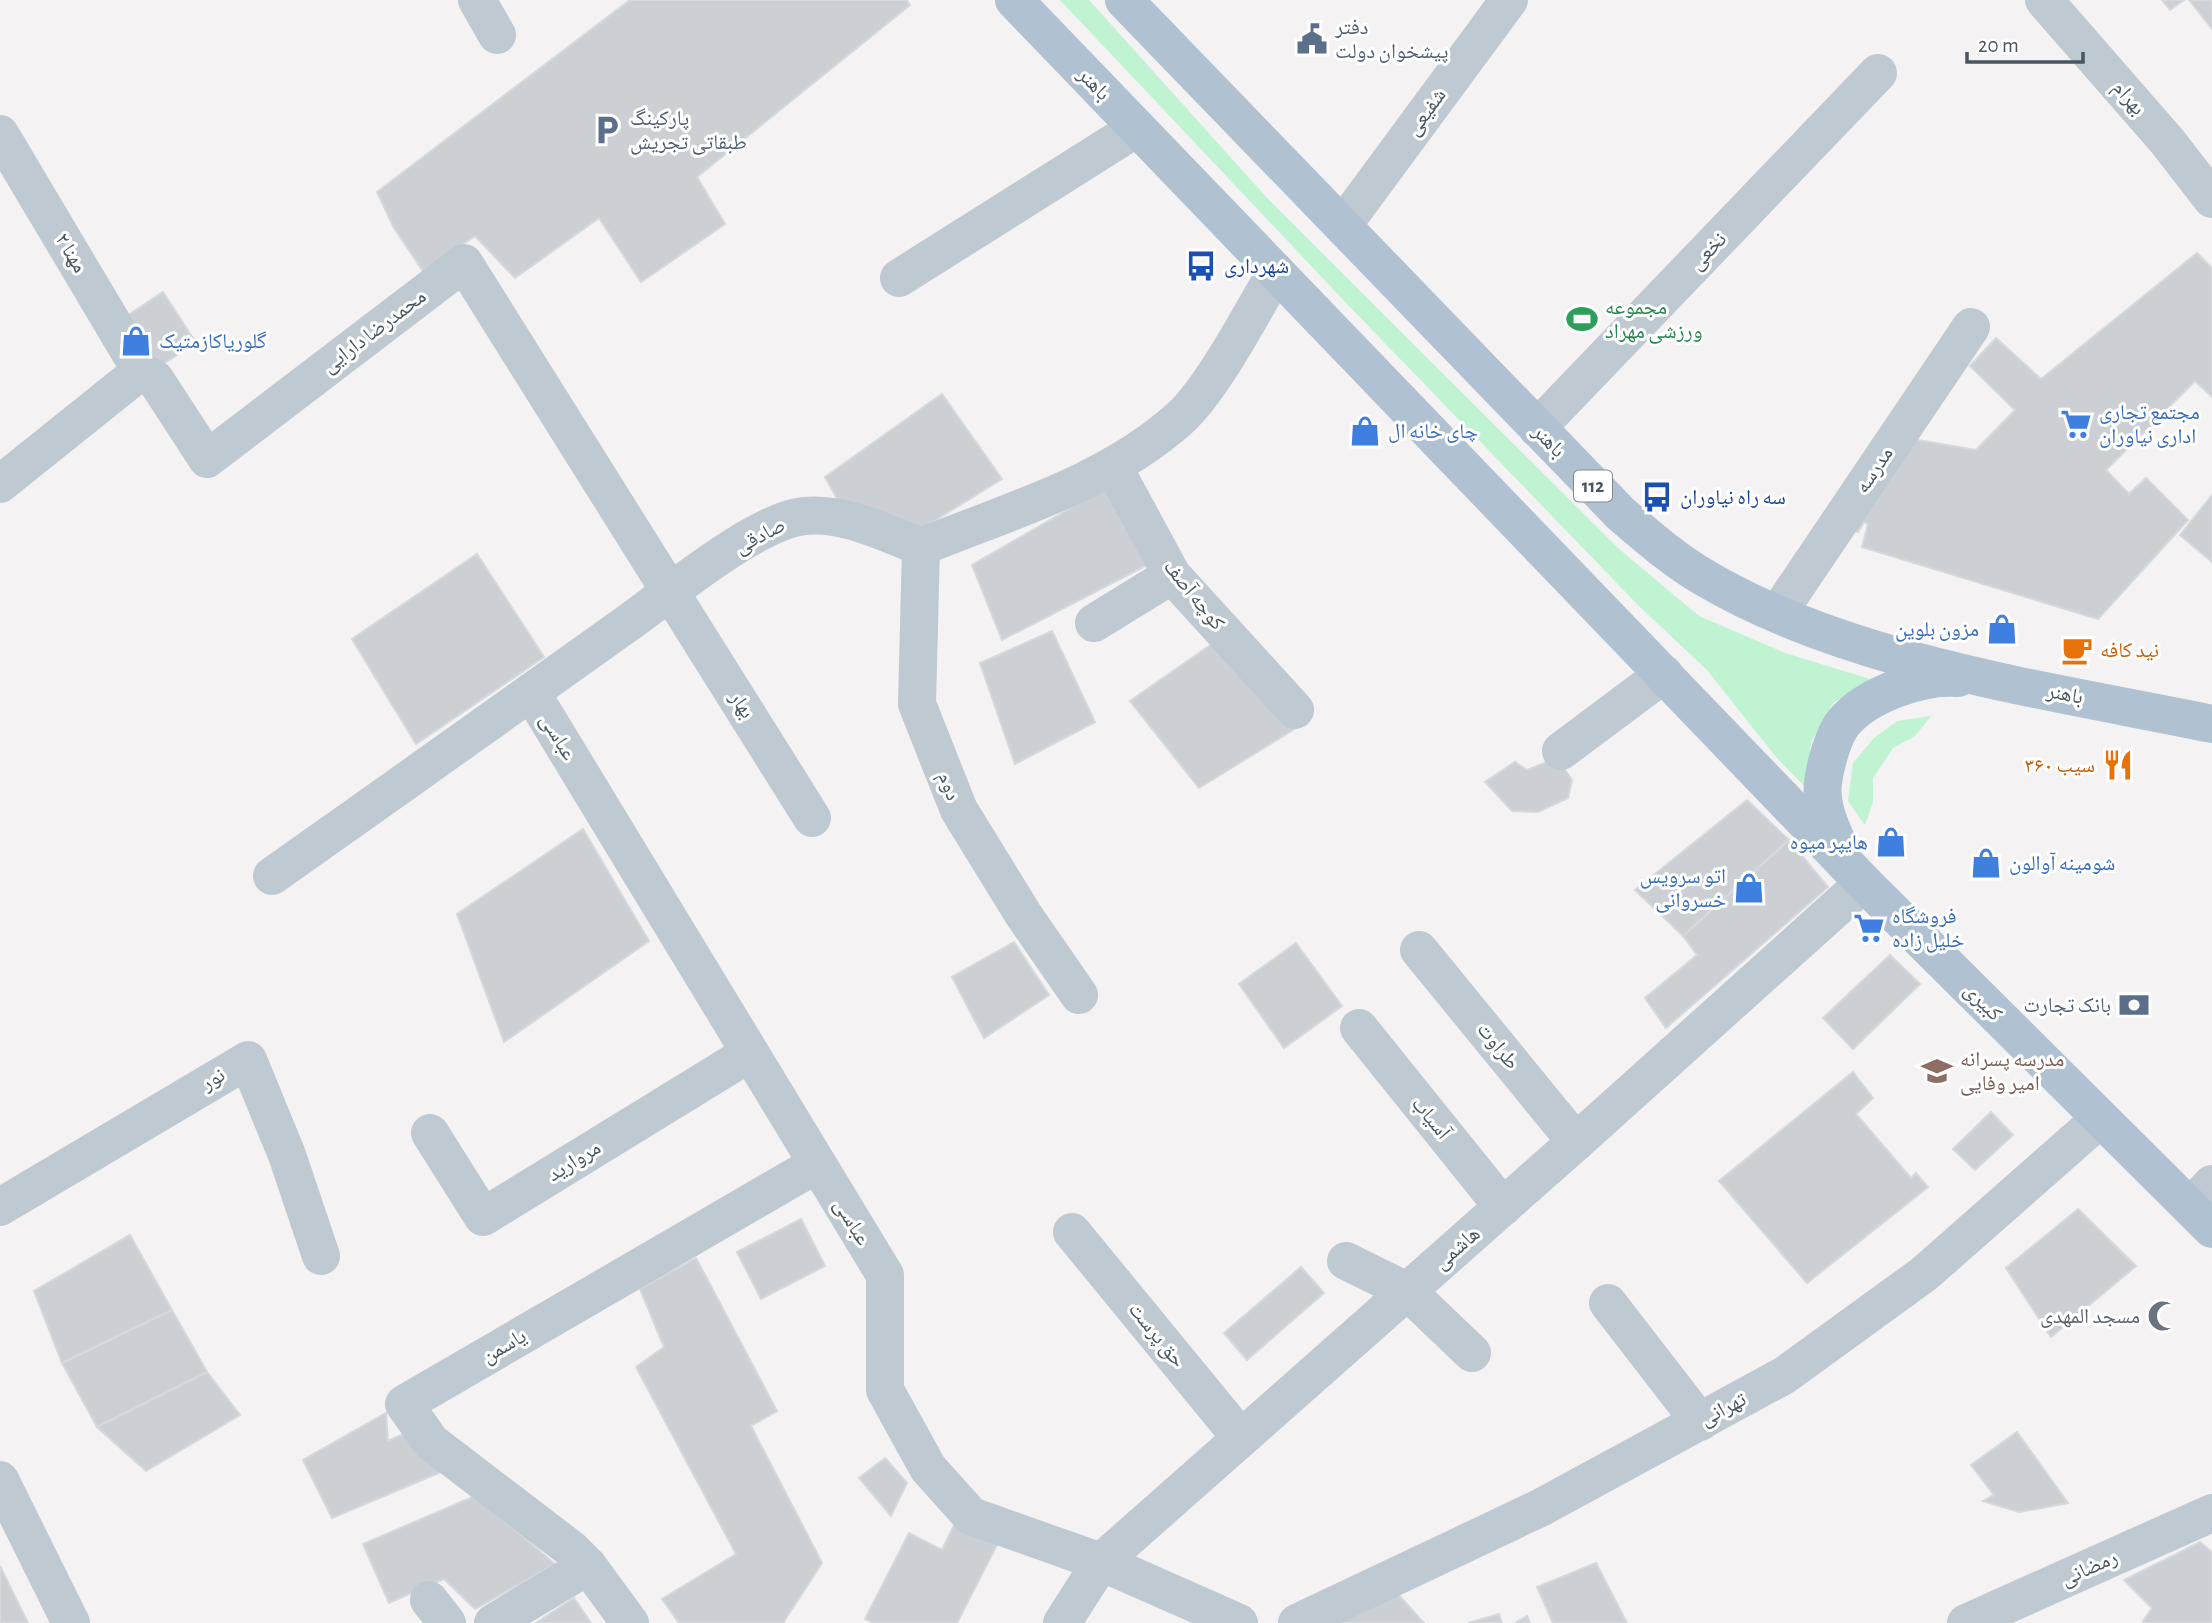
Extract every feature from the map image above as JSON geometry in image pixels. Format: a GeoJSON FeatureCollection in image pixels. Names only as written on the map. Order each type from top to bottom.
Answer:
{"type":"FeatureCollection","features":[{"type":"Feature","properties":{"kind":"main road","name":"باهنر"},"geometry":{"type":"LineString","coordinates":[[1014,0],[1855,873]]}},
{"type":"Feature","properties":{"kind":"main road","name":"باهنر"},"geometry":{"type":"LineString","coordinates":[[1124,0],[1621,514],[1664,550],[1705,578],[1778,613],[1894,654],[2016,684],[2212,723]]}},
{"type":"Feature","properties":{"kind":"main road"},"geometry":{"type":"LineString","coordinates":[[1855,873],[1826,815],[1823,784],[1832,748],[1843,722],[1877,697],[1912,682],[1951,677],[2016,684]]}},
{"type":"Feature","properties":{"kind":"main road","name":"کبیری"},"geometry":{"type":"LineString","coordinates":[[1855,873],[2100,1119],[2205,1207]]}},
{"type":"Feature","properties":{"kind":"street"},"geometry":{"type":"LineString","coordinates":[[477,0],[497,35]]}},
{"type":"Feature","properties":{"kind":"street","name":"شفیعی"},"geometry":{"type":"LineString","coordinates":[[1343,225],[1509,0]]}},
{"type":"Feature","properties":{"kind":"street","name":"بهرام"},"geometry":{"type":"LineString","coordinates":[[2044,0],[2167,141],[2212,199]]}},
{"type":"Feature","properties":{"kind":"street","name":"نخعی"},"geometry":{"type":"LineString","coordinates":[[1537,428],[1878,73]]}},
{"type":"Feature","properties":{"kind":"street"},"geometry":{"type":"LineString","coordinates":[[899,278],[1137,128]]}},
{"type":"Feature","properties":{"kind":"street","name":"مهنا ۲"},"geometry":{"type":"LineString","coordinates":[[0,134],[141,371]]}},
{"type":"Feature","properties":{"kind":"street","name":"محمدرضا دارایی"},"geometry":{"type":"LineString","coordinates":[[141,371],[155,379],[207,459],[464,263],[671,592]]}},
{"type":"Feature","properties":{"kind":"street"},"geometry":{"type":"LineString","coordinates":[[920,547],[1098,476],[1180,419],[1207,384],[1276,272]]}},
{"type":"Feature","properties":{"kind":"street","name":"مدرسه"},"geometry":{"type":"LineString","coordinates":[[1778,613],[1971,327]]}},
{"type":"Feature","properties":{"kind":"street"},"geometry":{"type":"LineString","coordinates":[[0,484],[141,371]]}},
{"type":"Feature","properties":{"kind":"street","name":"کوچه آصف"},"geometry":{"type":"LineString","coordinates":[[1113,466],[1172,575],[1295,710]]}},
{"type":"Feature","properties":{"kind":"street","name":"صادقی"},"geometry":{"type":"LineString","coordinates":[[272,876],[671,592],[743,542],[777,524],[802,516],[849,519],[920,547]]}},
{"type":"Feature","properties":{"kind":"street","name":"دوم"},"geometry":{"type":"LineString","coordinates":[[920,547],[917,704],[959,810],[1023,914],[1079,995]]}},
{"type":"Feature","properties":{"kind":"street"},"geometry":{"type":"LineString","coordinates":[[1094,623],[1172,575]]}},
{"type":"Feature","properties":{"kind":"street","name":"بهار"},"geometry":{"type":"LineString","coordinates":[[671,592],[813,818]]}},
{"type":"Feature","properties":{"kind":"street"},"geometry":{"type":"LineString","coordinates":[[1561,751],[1664,674]]}},
{"type":"Feature","properties":{"kind":"street","name":"عباسی"},"geometry":{"type":"LineString","coordinates":[[531,692],[885,1275],[885,1390],[928,1468],[971,1516],[1101,1562],[1239,1623]]}},
{"type":"Feature","properties":{"kind":"street","name":"هاشمی"},"geometry":{"type":"LineString","coordinates":[[1062,1623],[1101,1562],[1576,1142],[1855,873]]}},
{"type":"Feature","properties":{"kind":"street","name":"طراوت"},"geometry":{"type":"LineString","coordinates":[[1419,950],[1576,1142]]}},
{"type":"Feature","properties":{"kind":"street","name":"آسیاب"},"geometry":{"type":"LineString","coordinates":[[1359,1028],[1503,1207]]}},
{"type":"Feature","properties":{"kind":"street","name":"مروارید"},"geometry":{"type":"LineString","coordinates":[[430,1133],[483,1217],[750,1053]]}},
{"type":"Feature","properties":{"kind":"street","name":"نور"},"geometry":{"type":"LineString","coordinates":[[0,1207],[248,1060],[287,1155],[321,1255]]}},
{"type":"Feature","properties":{"kind":"street","name":"تهرانی"},"geometry":{"type":"LineString","coordinates":[[1297,1623],[1539,1508],[1786,1375],[1924,1274],[2100,1119]]}},
{"type":"Feature","properties":{"kind":"street","name":"یاسمن"},"geometry":{"type":"LineString","coordinates":[[630,1623],[588,1566],[571,1549],[431,1441],[404,1404],[817,1164]]}},
{"type":"Feature","properties":{"kind":"street","name":"حق پرست"},"geometry":{"type":"LineString","coordinates":[[1072,1232],[1241,1438]]}},
{"type":"Feature","properties":{"kind":"street"},"geometry":{"type":"LineString","coordinates":[[1346,1261],[1407,1292],[1472,1353]]}},
{"type":"Feature","properties":{"kind":"street"},"geometry":{"type":"LineString","coordinates":[[1608,1303],[1700,1422]]}},
{"type":"Feature","properties":{"kind":"street"},"geometry":{"type":"LineString","coordinates":[[0,1480],[71,1623]]}},
{"type":"Feature","properties":{"kind":"street","name":"رمضانی"},"geometry":{"type":"LineString","coordinates":[[1966,1623],[2212,1513]]}},
{"type":"Feature","properties":{"kind":"street"},"geometry":{"type":"LineString","coordinates":[[493,1623],[588,1566]]}},
{"type":"Feature","properties":{"kind":"green space"},"geometry":{"type":"Polygon","coordinates":[[[1060,0],[1089,0],[1268,199],[1619,549],[1699,616],[1785,653],[1870,679],[1833,703],[1811,742],[1806,788],[1776,757],[1707,670],[1639,606],[1349,306],[1060,0]]]}},
{"type":"Feature","properties":{"kind":"green space"},"geometry":{"type":"Polygon","coordinates":[[[1931,716],[1915,736],[1893,748],[1873,778],[1873,802],[1865,825],[1848,801],[1853,763],[1874,738],[1897,721],[1931,716]]]}},
{"type":"Feature","properties":{"kind":"building","name":"پارکینگ طبقاتی تجریش"},"geometry":{"type":"Polygon","coordinates":[[[630,0],[907,0],[910,5],[697,177],[725,224],[641,282],[599,218],[515,278],[475,236],[423,271],[394,228],[377,192],[630,0]]]}},
{"type":"Feature","properties":{"kind":"building"},"geometry":{"type":"Polygon","coordinates":[[[2162,0],[2184,0],[2170,10],[2162,0]]]}},
{"type":"Feature","properties":{"kind":"building"},"geometry":{"type":"Polygon","coordinates":[[[2212,0],[2212,29],[2190,1],[2212,0]]]}},
{"type":"Feature","properties":{"kind":"building","name":"مجتمع تجاری اداری نیاوران"},"geometry":{"type":"Polygon","coordinates":[[[2197,253],[2212,268],[2212,397],[2195,381],[2106,470],[2129,494],[2146,478],[2188,520],[2098,619],[1862,547],[1868,524],[1864,522],[1858,532],[1852,530],[1907,438],[1976,450],[2015,410],[1970,366],[1996,338],[2041,379],[2197,253]]]}},
{"type":"Feature","properties":{"kind":"building"},"geometry":{"type":"Polygon","coordinates":[[[163,292],[196,343],[160,366],[127,316],[163,292]]]}},
{"type":"Feature","properties":{"kind":"building"},"geometry":{"type":"Polygon","coordinates":[[[942,394],[1002,479],[921,529],[840,504],[825,477],[942,394]]]}},
{"type":"Feature","properties":{"kind":"building"},"geometry":{"type":"Polygon","coordinates":[[[1109,486],[1151,563],[1002,640],[972,565],[1109,486]]]}},
{"type":"Feature","properties":{"kind":"building","name":"مجتمع تجاری اداری نیاوران"},"geometry":{"type":"Polygon","coordinates":[[[2212,495],[2212,562],[2180,535],[2212,495]]]}},
{"type":"Feature","properties":{"kind":"building"},"geometry":{"type":"Polygon","coordinates":[[[477,554],[544,657],[416,744],[352,639],[477,554]]]}},
{"type":"Feature","properties":{"kind":"building"},"geometry":{"type":"Polygon","coordinates":[[[1052,631],[1095,722],[1015,764],[980,663],[1052,631]]]}},
{"type":"Feature","properties":{"kind":"building"},"geometry":{"type":"Polygon","coordinates":[[[1219,639],[1301,725],[1199,788],[1130,701],[1219,639]]]}},
{"type":"Feature","properties":{"kind":"building"},"geometry":{"type":"Polygon","coordinates":[[[1557,758],[1572,780],[1568,798],[1538,812],[1512,811],[1485,782],[1515,762],[1527,770],[1557,758]]]}},
{"type":"Feature","properties":{"kind":"building"},"geometry":{"type":"Polygon","coordinates":[[[1747,800],[1789,840],[1683,936],[1635,890],[1747,800]]]}},
{"type":"Feature","properties":{"kind":"building"},"geometry":{"type":"Polygon","coordinates":[[[583,829],[649,941],[504,1042],[457,914],[583,829]]]}},
{"type":"Feature","properties":{"kind":"building"},"geometry":{"type":"Polygon","coordinates":[[[1789,840],[1828,887],[1666,1028],[1645,998],[1697,955],[1683,936],[1789,840]]]}},
{"type":"Feature","properties":{"kind":"building"},"geometry":{"type":"Polygon","coordinates":[[[1014,942],[1049,995],[984,1038],[952,977],[1014,942]]]}},
{"type":"Feature","properties":{"kind":"building"},"geometry":{"type":"Polygon","coordinates":[[[1296,943],[1342,1006],[1284,1048],[1239,984],[1296,943]]]}},
{"type":"Feature","properties":{"kind":"building"},"geometry":{"type":"Polygon","coordinates":[[[1890,955],[1920,984],[1853,1049],[1823,1018],[1890,955]]]}},
{"type":"Feature","properties":{"kind":"building"},"geometry":{"type":"Polygon","coordinates":[[[1853,1072],[1873,1098],[1856,1114],[1911,1178],[1916,1173],[1928,1187],[1807,1283],[1719,1181],[1853,1072]]]}},
{"type":"Feature","properties":{"kind":"building"},"geometry":{"type":"Polygon","coordinates":[[[1991,1112],[2013,1135],[1975,1170],[1953,1149],[1991,1112]]]}},
{"type":"Feature","properties":{"kind":"building"},"geometry":{"type":"Polygon","coordinates":[[[2078,1209],[2136,1266],[2051,1337],[2006,1268],[2078,1209]]]}},
{"type":"Feature","properties":{"kind":"building"},"geometry":{"type":"Polygon","coordinates":[[[801,1219],[825,1266],[761,1299],[737,1252],[801,1219]]]}},
{"type":"Feature","properties":{"kind":"building"},"geometry":{"type":"Polygon","coordinates":[[[130,1235],[172,1310],[62,1363],[34,1291],[130,1235]]]}},
{"type":"Feature","properties":{"kind":"building"},"geometry":{"type":"Polygon","coordinates":[[[696,1258],[777,1411],[751,1426],[822,1563],[783,1623],[679,1623],[662,1599],[736,1554],[636,1367],[664,1347],[640,1289],[696,1258]]]}},
{"type":"Feature","properties":{"kind":"building"},"geometry":{"type":"Polygon","coordinates":[[[1301,1267],[1324,1293],[1247,1360],[1224,1333],[1301,1267]]]}},
{"type":"Feature","properties":{"kind":"building"},"geometry":{"type":"Polygon","coordinates":[[[172,1310],[207,1372],[97,1427],[62,1363],[172,1310]]]}},
{"type":"Feature","properties":{"kind":"building"},"geometry":{"type":"Polygon","coordinates":[[[207,1372],[240,1415],[146,1471],[97,1427],[207,1372]]]}},
{"type":"Feature","properties":{"kind":"building"},"geometry":{"type":"Polygon","coordinates":[[[386,1413],[388,1441],[408,1432],[441,1472],[332,1518],[303,1460],[386,1413]]]}},
{"type":"Feature","properties":{"kind":"building"},"geometry":{"type":"Polygon","coordinates":[[[2017,1432],[2068,1503],[2019,1512],[1983,1501],[1994,1495],[1971,1465],[2017,1432]]]}},
{"type":"Feature","properties":{"kind":"building"},"geometry":{"type":"Polygon","coordinates":[[[885,1458],[907,1483],[891,1516],[859,1478],[885,1458]]]}},
{"type":"Feature","properties":{"kind":"building"},"geometry":{"type":"Polygon","coordinates":[[[475,1496],[555,1564],[475,1609],[444,1579],[389,1603],[363,1544],[475,1496]]]}},
{"type":"Feature","properties":{"kind":"building"},"geometry":{"type":"Polygon","coordinates":[[[956,1521],[998,1543],[957,1623],[873,1623],[865,1619],[909,1533],[942,1550],[956,1521]]]}},
{"type":"Feature","properties":{"kind":"building"},"geometry":{"type":"Polygon","coordinates":[[[2200,1542],[2212,1552],[2212,1623],[2145,1623],[2143,1621],[2152,1608],[2124,1580],[2200,1542]]]}},
{"type":"Feature","properties":{"kind":"building"},"geometry":{"type":"Polygon","coordinates":[[[1596,1563],[1627,1623],[1553,1623],[1537,1587],[1596,1563]]]}},
{"type":"Feature","properties":{"kind":"building"},"geometry":{"type":"Polygon","coordinates":[[[0,1566],[28,1623],[0,1623],[0,1566]]]}},
{"type":"Feature","properties":{"kind":"building"},"geometry":{"type":"Polygon","coordinates":[[[1395,1591],[1424,1623],[1327,1623],[1395,1591]]]}},
{"type":"Feature","properties":{"kind":"building"},"geometry":{"type":"Polygon","coordinates":[[[574,1598],[591,1623],[536,1623],[574,1598]]]}},
{"type":"Feature","properties":{"kind":"building"},"geometry":{"type":"Polygon","coordinates":[[[1499,1614],[1502,1623],[1468,1623],[1499,1614]]]}},
{"type":"Feature","properties":{"kind":"building"},"geometry":{"type":"Polygon","coordinates":[[[1527,1616],[1530,1623],[1515,1623],[1527,1616]]]}},
{"type":"Feature","properties":{"kind":"place","name":"دفتر پیشخوان دولت"},"geometry":{"type":"Point","coordinates":[1312,39]}},
{"type":"Feature","properties":{"kind":"place","name":"پارکینگ طبقاتی تجریش"},"geometry":{"type":"Point","coordinates":[607,130]}},
{"type":"Feature","properties":{"kind":"place","name":"شهرداری"},"geometry":{"type":"Point","coordinates":[1201,266]}},
{"type":"Feature","properties":{"kind":"place","name":"مجموعه ورزشی مهراد"},"geometry":{"type":"Point","coordinates":[1582,319]}},
{"type":"Feature","properties":{"kind":"place","name":"گلوریاکازمتیک"},"geometry":{"type":"Point","coordinates":[136,341]}},
{"type":"Feature","properties":{"kind":"place","name":"مجتمع تجاری اداری نیاوران"},"geometry":{"type":"Point","coordinates":[2076,424]}},
{"type":"Feature","properties":{"kind":"place","name":"چای خانه ال"},"geometry":{"type":"Point","coordinates":[1365,431]}},
{"type":"Feature","properties":{"kind":"place","name":"سه راه نیاوران"},"geometry":{"type":"Point","coordinates":[1657,497]}},
{"type":"Feature","properties":{"kind":"place","name":"مزون بلوین"},"geometry":{"type":"Point","coordinates":[2002,629]}},
{"type":"Feature","properties":{"kind":"place","name":"نيد كافه"},"geometry":{"type":"Point","coordinates":[2077,650]}},
{"type":"Feature","properties":{"kind":"place","name":"سیب ٣۶٠"},"geometry":{"type":"Point","coordinates":[2118,765]}},
{"type":"Feature","properties":{"kind":"place","name":"هایپر میوه"},"geometry":{"type":"Point","coordinates":[1891,842]}},
{"type":"Feature","properties":{"kind":"place","name":"شومینه آوالون"},"geometry":{"type":"Point","coordinates":[1986,863]}},
{"type":"Feature","properties":{"kind":"place","name":"اتو سرویس خسروانی"},"geometry":{"type":"Point","coordinates":[1749,888]}},
{"type":"Feature","properties":{"kind":"place","name":"فروشگاه خلیل زاده"},"geometry":{"type":"Point","coordinates":[1869,928]}},
{"type":"Feature","properties":{"kind":"place","name":"بانک تجارت"},"geometry":{"type":"Point","coordinates":[2134,1005]}},
{"type":"Feature","properties":{"kind":"place","name":"مدرسه پسرانه امیر وفایی"},"geometry":{"type":"Point","coordinates":[1937,1071]}},
{"type":"Feature","properties":{"kind":"place","name":"مسجد المهدی"},"geometry":{"type":"Point","coordinates":[2163,1316]}}]}
